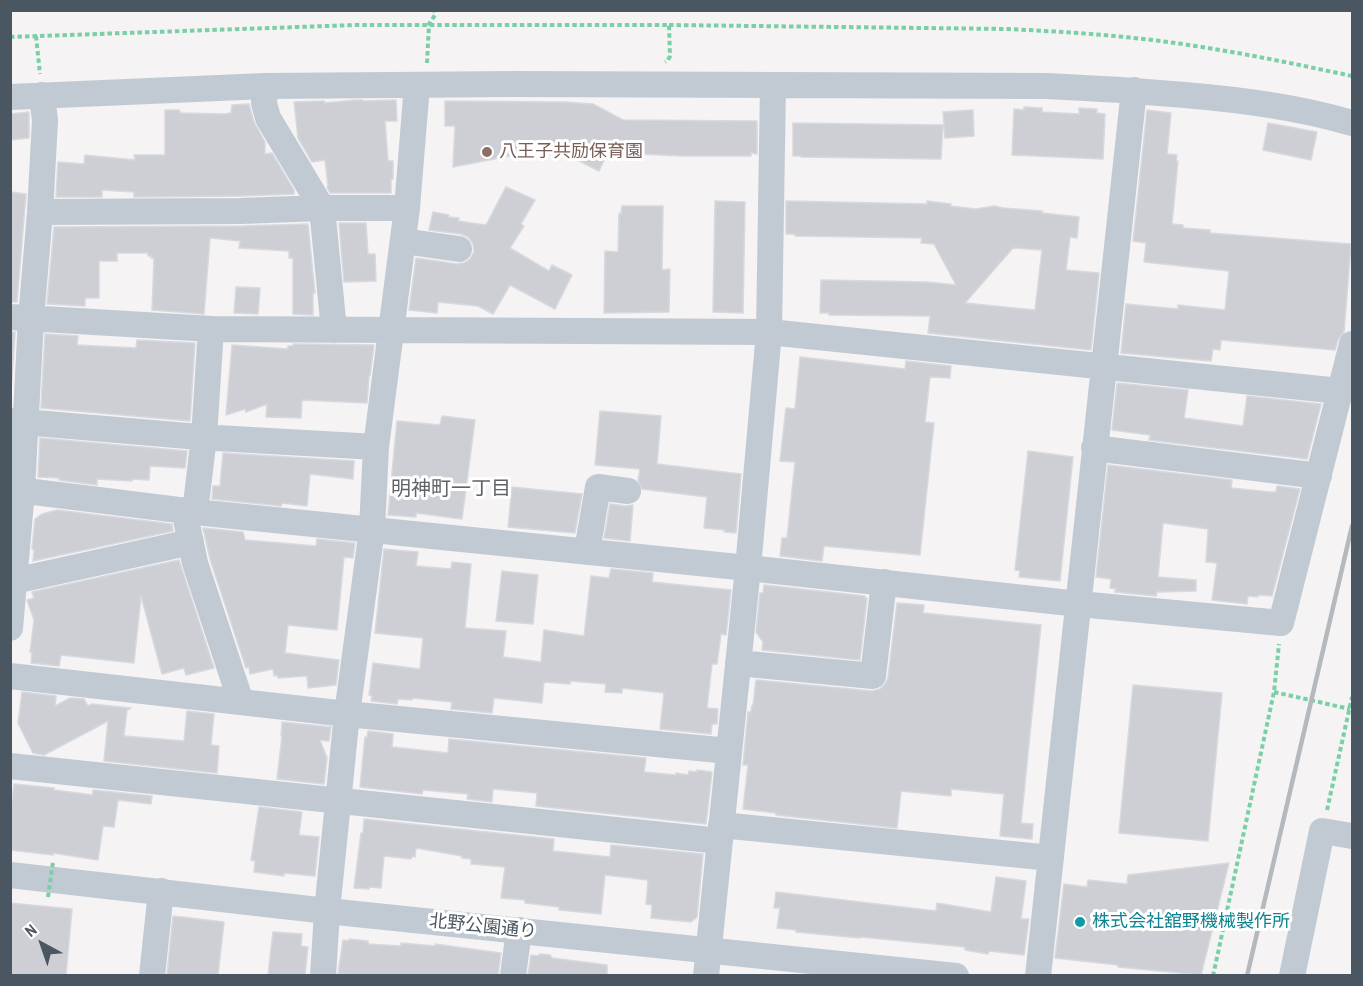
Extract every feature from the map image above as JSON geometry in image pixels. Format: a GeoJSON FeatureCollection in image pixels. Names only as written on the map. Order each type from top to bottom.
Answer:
{"type":"FeatureCollection","features":[{"type":"Feature","properties":{"kind":"street"},"geometry":{"type":"LineString","coordinates":[[10,628],[14,581],[21,318],[40,212],[45,121],[41,84]]}},
{"type":"Feature","properties":{"kind":"street"},"geometry":{"type":"LineString","coordinates":[[10,97],[41,84],[1047,86],[1134,90],[1265,104],[1353,123]]}},
{"type":"Feature","properties":{"kind":"street"},"geometry":{"type":"LineString","coordinates":[[323,975],[327,910],[347,714],[372,529],[376,447],[407,208],[417,85]]}},
{"type":"Feature","properties":{"kind":"street"},"geometry":{"type":"LineString","coordinates":[[705,975],[748,568],[769,332],[773,85]]}},
{"type":"Feature","properties":{"kind":"street"},"geometry":{"type":"LineString","coordinates":[[265,86],[264,103],[268,118],[322,208],[334,330]]}},
{"type":"Feature","properties":{"kind":"street"},"geometry":{"type":"LineString","coordinates":[[1038,975],[1134,90]]}},
{"type":"Feature","properties":{"kind":"street"},"geometry":{"type":"LineString","coordinates":[[40,212],[407,208]]}},
{"type":"Feature","properties":{"kind":"street"},"geometry":{"type":"LineString","coordinates":[[403,241],[459,249]]}},
{"type":"Feature","properties":{"kind":"street"},"geometry":{"type":"LineString","coordinates":[[21,318],[211,329],[769,332],[1340,391]]}},
{"type":"Feature","properties":{"kind":"street"},"geometry":{"type":"LineString","coordinates":[[211,329],[204,437],[190,511],[191,542],[195,563],[242,702]]}},
{"type":"Feature","properties":{"kind":"street"},"geometry":{"type":"LineString","coordinates":[[16,490],[190,511],[1281,623],[1353,344]]}},
{"type":"Feature","properties":{"kind":"street"},"geometry":{"type":"LineString","coordinates":[[19,421],[204,437],[376,447]]}},
{"type":"Feature","properties":{"kind":"street"},"geometry":{"type":"LineString","coordinates":[[1094,448],[1319,476]]}},
{"type":"Feature","properties":{"kind":"street"},"geometry":{"type":"LineString","coordinates":[[588,551],[598,487],[628,491]]}},
{"type":"Feature","properties":{"kind":"street"},"geometry":{"type":"LineString","coordinates":[[14,581],[191,542]]}},
{"type":"Feature","properties":{"kind":"street"},"geometry":{"type":"LineString","coordinates":[[738,663],[873,676],[884,582]]}},
{"type":"Feature","properties":{"kind":"street"},"geometry":{"type":"LineString","coordinates":[[10,676],[347,714],[729,751]]}},
{"type":"Feature","properties":{"kind":"street"},"geometry":{"type":"LineString","coordinates":[[10,766],[338,801],[1051,858]]}},
{"type":"Feature","properties":{"kind":"street"},"geometry":{"type":"LineString","coordinates":[[1292,975],[1322,831],[1353,836]]}},
{"type":"Feature","properties":{"kind":"street","name":"北野公園通り"},"geometry":{"type":"LineString","coordinates":[[10,875],[956,975]]}},
{"type":"Feature","properties":{"kind":"street"},"geometry":{"type":"LineString","coordinates":[[152,975],[161,891]]}},
{"type":"Feature","properties":{"kind":"street"},"geometry":{"type":"LineString","coordinates":[[513,975],[519,930]]}},
{"type":"Feature","properties":{"kind":"path"},"geometry":{"type":"LineString","coordinates":[[427,59],[429,24],[435,15],[434,10]]}},
{"type":"Feature","properties":{"kind":"path"},"geometry":{"type":"LineString","coordinates":[[10,37],[429,24],[1008,28],[1194,45],[1353,76]]}},
{"type":"Feature","properties":{"kind":"path"},"geometry":{"type":"LineString","coordinates":[[663,64],[670,56],[669,25]]}},
{"type":"Feature","properties":{"kind":"path"},"geometry":{"type":"LineString","coordinates":[[36,36],[41,84]]}},
{"type":"Feature","properties":{"kind":"path"},"geometry":{"type":"LineString","coordinates":[[1213,975],[1274,692],[1281,623]]}},
{"type":"Feature","properties":{"kind":"path"},"geometry":{"type":"LineString","coordinates":[[1274,692],[1350,709]]}},
{"type":"Feature","properties":{"kind":"path"},"geometry":{"type":"LineString","coordinates":[[1322,831],[1353,697]]}},
{"type":"Feature","properties":{"kind":"path"},"geometry":{"type":"LineString","coordinates":[[48,897],[53,862]]}},
{"type":"Feature","properties":{"kind":"building"},"geometry":{"type":"Polygon","coordinates":[[[396,100],[397,121],[385,121],[388,161],[393,161],[391,193],[330,193],[327,187],[325,160],[312,162],[298,138],[294,102],[324,101],[325,103],[396,100]]]}},
{"type":"Feature","properties":{"kind":"building"},"geometry":{"type":"Polygon","coordinates":[[[445,101],[593,104],[623,120],[757,121],[757,154],[751,153],[751,156],[682,156],[608,152],[599,171],[550,146],[547,151],[535,146],[520,154],[453,167],[455,126],[445,126],[445,101]]]}},
{"type":"Feature","properties":{"kind":"building"},"geometry":{"type":"Polygon","coordinates":[[[249,104],[254,122],[265,142],[265,154],[272,153],[294,190],[294,194],[134,197],[134,192],[102,190],[102,197],[56,197],[58,162],[84,164],[85,155],[135,160],[134,155],[165,155],[165,110],[179,110],[181,113],[225,114],[231,113],[232,105],[249,104]]]}},
{"type":"Feature","properties":{"kind":"building"},"geometry":{"type":"Polygon","coordinates":[[[1024,107],[1042,108],[1042,112],[1079,114],[1079,108],[1097,109],[1097,113],[1105,114],[1103,159],[1012,155],[1014,109],[1024,110],[1024,107]]]}},
{"type":"Feature","properties":{"kind":"building"},"geometry":{"type":"Polygon","coordinates":[[[973,110],[974,136],[945,138],[943,112],[973,110]]]}},
{"type":"Feature","properties":{"kind":"building"},"geometry":{"type":"Polygon","coordinates":[[[1147,110],[1171,113],[1167,154],[1177,155],[1176,161],[1178,161],[1172,224],[1183,225],[1183,228],[1210,230],[1210,233],[1351,244],[1344,332],[1335,350],[1221,340],[1220,350],[1213,349],[1211,361],[1121,353],[1126,304],[1178,309],[1178,305],[1225,310],[1229,271],[1144,262],[1146,243],[1133,241],[1147,110]]]}},
{"type":"Feature","properties":{"kind":"building"},"geometry":{"type":"Polygon","coordinates":[[[29,112],[29,138],[10,140],[10,114],[29,112]]]}},
{"type":"Feature","properties":{"kind":"building"},"geometry":{"type":"Polygon","coordinates":[[[793,123],[943,125],[941,159],[793,156],[793,123]]]}},
{"type":"Feature","properties":{"kind":"building"},"geometry":{"type":"Polygon","coordinates":[[[1268,123],[1317,132],[1311,160],[1263,150],[1268,123]]]}},
{"type":"Feature","properties":{"kind":"building"},"geometry":{"type":"Polygon","coordinates":[[[506,187],[535,200],[521,224],[524,226],[510,248],[549,271],[552,265],[572,275],[555,309],[510,285],[493,314],[478,306],[438,302],[437,313],[409,310],[416,258],[457,264],[470,259],[474,252],[473,244],[468,237],[429,230],[433,212],[459,218],[458,221],[486,225],[506,187]]]}},
{"type":"Feature","properties":{"kind":"building"},"geometry":{"type":"Polygon","coordinates":[[[10,192],[26,194],[17,302],[10,302],[10,192]]]}},
{"type":"Feature","properties":{"kind":"building"},"geometry":{"type":"Polygon","coordinates":[[[715,201],[745,202],[743,313],[713,312],[715,201]]]}},
{"type":"Feature","properties":{"kind":"building"},"geometry":{"type":"Polygon","coordinates":[[[786,201],[927,204],[927,201],[976,209],[994,206],[1079,217],[1077,238],[1070,237],[1066,270],[1099,273],[1091,350],[928,333],[930,316],[820,313],[821,280],[927,282],[956,285],[934,244],[921,243],[922,238],[786,234],[786,201]],[[1013,248],[965,303],[1035,310],[1042,250],[1013,248]]]}},
{"type":"Feature","properties":{"kind":"building"},"geometry":{"type":"Polygon","coordinates":[[[622,206],[663,206],[662,270],[670,269],[669,312],[604,313],[605,251],[618,252],[619,213],[621,214],[622,206]]]}},
{"type":"Feature","properties":{"kind":"building"},"geometry":{"type":"Polygon","coordinates":[[[339,223],[366,223],[368,254],[375,254],[376,281],[344,282],[339,223]]]}},
{"type":"Feature","properties":{"kind":"building"},"geometry":{"type":"Polygon","coordinates":[[[308,224],[315,293],[313,293],[313,315],[293,314],[293,258],[289,258],[289,251],[239,248],[240,241],[210,238],[204,314],[152,310],[154,258],[148,256],[148,253],[117,253],[117,261],[99,261],[99,298],[85,298],[85,306],[47,304],[54,227],[308,224]]]}},
{"type":"Feature","properties":{"kind":"building"},"geometry":{"type":"Polygon","coordinates":[[[236,287],[260,288],[258,314],[234,313],[236,287]]]}},
{"type":"Feature","properties":{"kind":"building"},"geometry":{"type":"Polygon","coordinates":[[[10,332],[15,332],[10,406],[10,332]]]}},
{"type":"Feature","properties":{"kind":"building"},"geometry":{"type":"Polygon","coordinates":[[[45,334],[78,336],[77,345],[136,348],[137,340],[195,343],[190,421],[41,408],[45,334]]]}},
{"type":"Feature","properties":{"kind":"building"},"geometry":{"type":"Polygon","coordinates":[[[293,344],[374,345],[367,403],[302,400],[301,418],[266,417],[267,404],[246,412],[245,409],[226,415],[232,345],[288,349],[288,346],[293,346],[293,344]]]}},
{"type":"Feature","properties":{"kind":"building"},"geometry":{"type":"Polygon","coordinates":[[[800,357],[905,369],[906,361],[951,366],[950,378],[930,377],[925,422],[934,423],[920,555],[824,546],[822,561],[780,556],[782,538],[787,538],[795,462],[780,461],[786,408],[795,409],[800,357]]]}},
{"type":"Feature","properties":{"kind":"building"},"geometry":{"type":"Polygon","coordinates":[[[1117,383],[1188,390],[1184,418],[1243,426],[1247,396],[1321,404],[1307,459],[1149,440],[1150,435],[1112,430],[1117,383]]]}},
{"type":"Feature","properties":{"kind":"building"},"geometry":{"type":"Polygon","coordinates":[[[600,411],[661,416],[657,464],[741,474],[736,533],[704,528],[707,497],[642,489],[638,481],[640,469],[595,465],[600,411]]]}},
{"type":"Feature","properties":{"kind":"building"},"geometry":{"type":"Polygon","coordinates":[[[442,416],[475,420],[462,519],[416,513],[416,517],[388,515],[397,421],[440,425],[442,416]]]}},
{"type":"Feature","properties":{"kind":"building"},"geometry":{"type":"Polygon","coordinates":[[[40,438],[187,451],[185,468],[150,466],[149,480],[97,479],[97,485],[59,480],[59,478],[38,477],[40,438]]]}},
{"type":"Feature","properties":{"kind":"building"},"geometry":{"type":"Polygon","coordinates":[[[1028,451],[1073,457],[1060,581],[1019,577],[1020,571],[1015,570],[1028,451]]]}},
{"type":"Feature","properties":{"kind":"building"},"geometry":{"type":"Polygon","coordinates":[[[223,453],[354,461],[353,479],[310,474],[307,506],[282,503],[281,506],[212,499],[213,486],[220,486],[223,453]]]}},
{"type":"Feature","properties":{"kind":"building"},"geometry":{"type":"Polygon","coordinates":[[[1108,465],[1232,480],[1231,488],[1271,492],[1276,492],[1277,486],[1300,489],[1272,596],[1248,596],[1247,604],[1212,600],[1217,563],[1206,562],[1208,529],[1163,523],[1158,577],[1196,580],[1196,591],[1157,592],[1156,596],[1115,592],[1116,589],[1110,588],[1111,579],[1096,577],[1108,465]]]}},
{"type":"Feature","properties":{"kind":"building"},"geometry":{"type":"Polygon","coordinates":[[[512,487],[582,494],[575,533],[508,527],[512,487]]]}},
{"type":"Feature","properties":{"kind":"building"},"geometry":{"type":"Polygon","coordinates":[[[610,504],[633,505],[630,541],[604,538],[610,504]]]}},
{"type":"Feature","properties":{"kind":"building"},"geometry":{"type":"Polygon","coordinates":[[[57,510],[172,524],[173,531],[33,561],[35,519],[42,514],[57,510]]]}},
{"type":"Feature","properties":{"kind":"building"},"geometry":{"type":"Polygon","coordinates":[[[203,528],[243,532],[245,540],[316,546],[317,539],[355,543],[353,558],[344,557],[337,630],[288,625],[285,653],[339,660],[336,685],[308,688],[307,676],[278,678],[277,675],[274,676],[273,669],[250,674],[249,667],[246,668],[210,559],[203,528]]]}},
{"type":"Feature","properties":{"kind":"building"},"geometry":{"type":"Polygon","coordinates":[[[384,549],[418,552],[416,566],[451,569],[452,562],[471,564],[465,628],[506,631],[503,657],[541,662],[544,630],[584,636],[591,576],[609,578],[611,569],[653,573],[652,582],[731,590],[726,635],[721,634],[717,664],[712,664],[707,708],[718,709],[717,724],[712,724],[711,734],[660,729],[664,693],[622,688],[622,693],[605,692],[606,684],[570,681],[570,684],[544,682],[542,703],[494,698],[492,713],[451,709],[452,702],[412,698],[412,700],[398,699],[397,704],[371,701],[372,696],[369,695],[373,663],[420,669],[423,638],[375,633],[384,549]]]}},
{"type":"Feature","properties":{"kind":"building"},"geometry":{"type":"Polygon","coordinates":[[[179,560],[214,668],[186,675],[184,668],[162,674],[141,596],[134,663],[61,655],[59,666],[31,663],[34,620],[27,600],[34,598],[32,592],[179,560]]]}},
{"type":"Feature","properties":{"kind":"building"},"geometry":{"type":"Polygon","coordinates":[[[502,571],[538,575],[533,624],[496,621],[502,571]]]}},
{"type":"Feature","properties":{"kind":"building"},"geometry":{"type":"Polygon","coordinates":[[[764,585],[865,596],[867,598],[860,660],[762,650],[763,642],[756,632],[760,593],[763,593],[764,585]]]}},
{"type":"Feature","properties":{"kind":"building"},"geometry":{"type":"Polygon","coordinates":[[[897,603],[924,605],[923,613],[1041,625],[1021,823],[1033,824],[1032,839],[1000,836],[1004,794],[951,789],[951,796],[901,791],[897,828],[776,815],[776,813],[743,809],[748,765],[743,765],[748,712],[751,712],[753,705],[756,680],[872,691],[880,689],[888,678],[897,603]]]}},
{"type":"Feature","properties":{"kind":"building"},"geometry":{"type":"Polygon","coordinates":[[[1133,685],[1222,693],[1208,841],[1119,833],[1133,685]]]}},
{"type":"Feature","properties":{"kind":"building"},"geometry":{"type":"Polygon","coordinates":[[[22,692],[56,696],[55,706],[70,698],[84,699],[88,706],[92,704],[131,708],[127,710],[124,736],[184,741],[187,711],[214,714],[211,745],[219,746],[217,773],[104,761],[108,721],[44,755],[33,753],[18,723],[22,692]]]}},
{"type":"Feature","properties":{"kind":"building"},"geometry":{"type":"Polygon","coordinates":[[[282,722],[331,727],[329,741],[320,740],[327,758],[324,784],[277,779],[282,722]]]}},
{"type":"Feature","properties":{"kind":"building"},"geometry":{"type":"Polygon","coordinates":[[[368,731],[393,734],[392,747],[448,753],[449,739],[646,758],[644,772],[688,775],[689,771],[697,772],[697,770],[712,772],[706,824],[536,806],[537,793],[493,789],[492,802],[467,799],[468,794],[423,790],[422,794],[360,787],[365,737],[367,738],[368,731]]]}},
{"type":"Feature","properties":{"kind":"building"},"geometry":{"type":"Polygon","coordinates":[[[14,784],[93,795],[93,790],[152,796],[151,804],[118,800],[114,827],[103,826],[98,860],[53,853],[53,855],[10,850],[10,819],[14,784]]]}},
{"type":"Feature","properties":{"kind":"building"},"geometry":{"type":"Polygon","coordinates":[[[259,807],[302,812],[299,835],[319,837],[315,876],[284,873],[284,876],[254,872],[255,861],[251,860],[259,807]]]}},
{"type":"Feature","properties":{"kind":"building"},"geometry":{"type":"Polygon","coordinates":[[[364,819],[554,839],[553,851],[610,857],[611,845],[703,854],[697,917],[691,922],[651,918],[652,905],[646,904],[648,880],[605,875],[601,914],[559,910],[559,907],[501,898],[505,867],[471,864],[471,859],[462,858],[462,856],[416,848],[415,857],[412,856],[411,859],[384,856],[381,888],[354,888],[364,819]]]}},
{"type":"Feature","properties":{"kind":"building"},"geometry":{"type":"Polygon","coordinates":[[[1229,863],[1201,975],[1055,958],[1064,884],[1087,887],[1088,880],[1127,884],[1128,875],[1229,863]]]}},
{"type":"Feature","properties":{"kind":"building"},"geometry":{"type":"Polygon","coordinates":[[[996,877],[1026,881],[1021,919],[1029,919],[1024,955],[989,951],[988,954],[965,950],[965,947],[796,932],[796,930],[777,928],[780,908],[774,908],[776,892],[936,911],[937,903],[991,912],[996,877]]]}},
{"type":"Feature","properties":{"kind":"building"},"geometry":{"type":"Polygon","coordinates":[[[10,903],[72,909],[66,975],[10,975],[10,903]]]}},
{"type":"Feature","properties":{"kind":"building"},"geometry":{"type":"Polygon","coordinates":[[[173,916],[224,922],[218,975],[167,975],[173,916]]]}},
{"type":"Feature","properties":{"kind":"building"},"geometry":{"type":"Polygon","coordinates":[[[273,932],[302,934],[301,946],[308,947],[305,975],[268,975],[273,932]]]}},
{"type":"Feature","properties":{"kind":"building"},"geometry":{"type":"Polygon","coordinates":[[[349,939],[368,941],[368,944],[401,946],[401,943],[435,946],[435,944],[501,953],[498,975],[338,974],[343,940],[349,941],[349,939]]]}},
{"type":"Feature","properties":{"kind":"building"},"geometry":{"type":"Polygon","coordinates":[[[531,955],[550,955],[552,958],[607,965],[607,975],[528,975],[531,955]]]}},
{"type":"Feature","properties":{"kind":"railway"},"geometry":{"type":"LineString","coordinates":[[1247,976],[1352,526]]}},
{"type":"Feature","properties":{"kind":"place","name":"八王子共励保育園"},"geometry":{"type":"Point","coordinates":[487,152]}},
{"type":"Feature","properties":{"kind":"place","name":"株式会社舘野機械製作所"},"geometry":{"type":"Point","coordinates":[1080,922]}},
{"type":"Feature","properties":{"kind":"district","name":"明神町一丁目"},"geometry":{"type":"Point","coordinates":[451,490]}}]}
